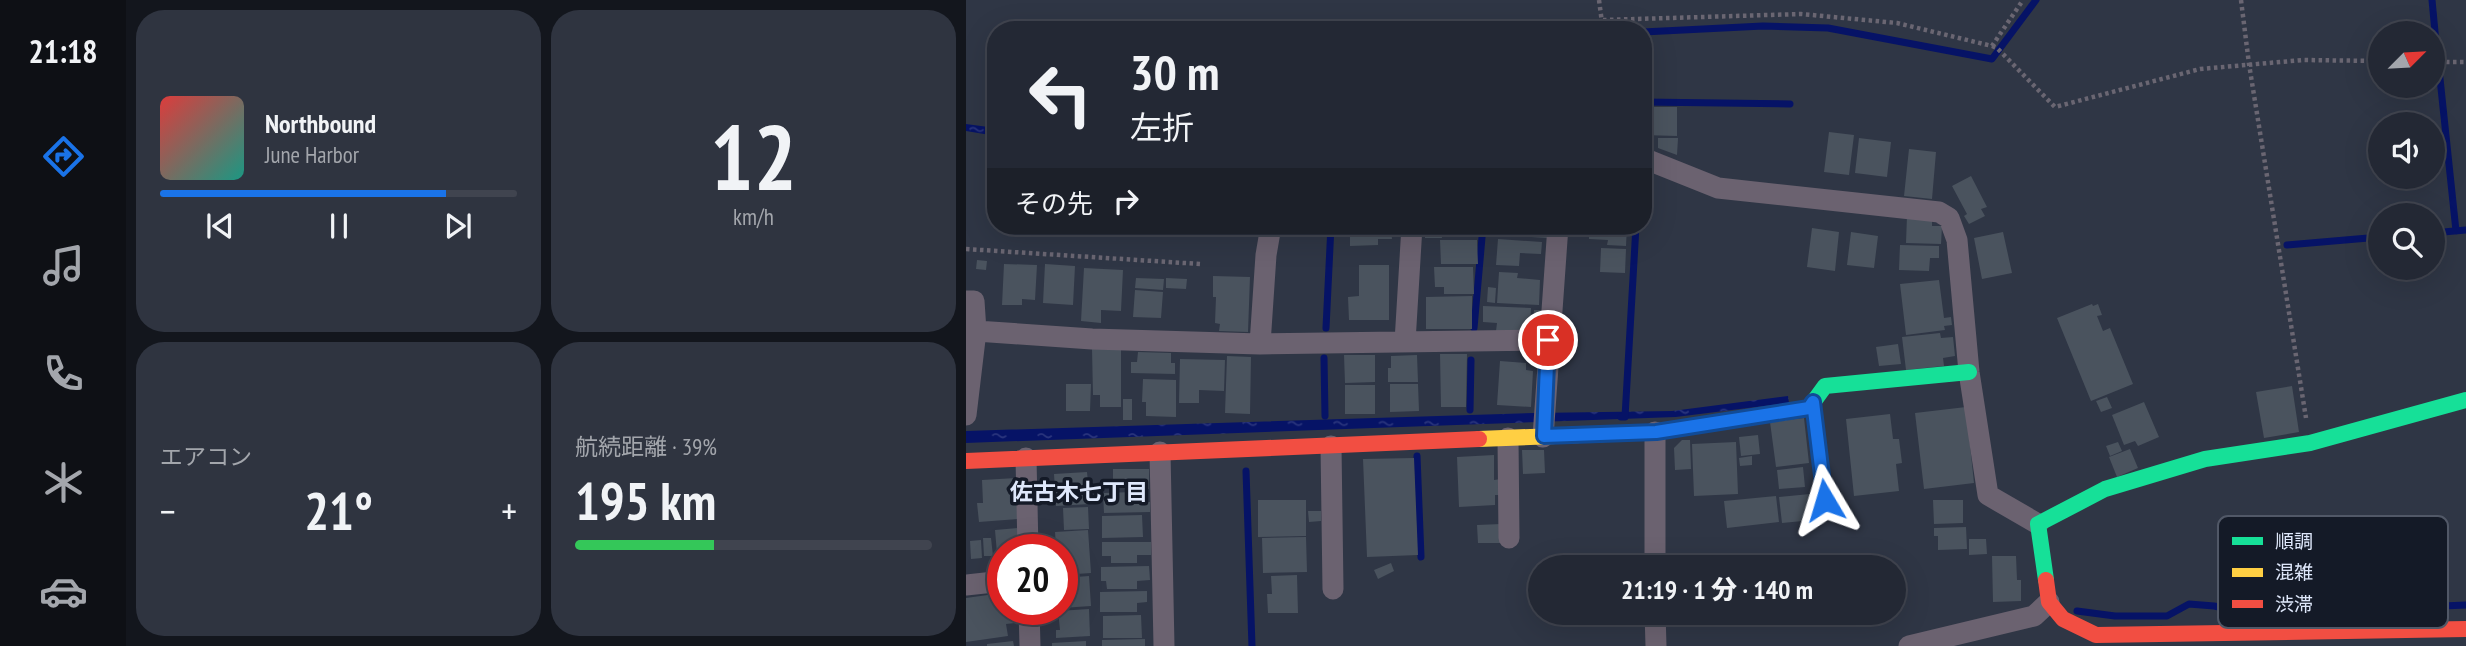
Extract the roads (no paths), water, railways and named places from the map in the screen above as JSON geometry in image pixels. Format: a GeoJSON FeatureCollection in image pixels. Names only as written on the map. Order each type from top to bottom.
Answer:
{"type":"FeatureCollection","features":[{"type":"Feature","properties":{"kind":"street"},"geometry":{"type":"LineString","coordinates":[[1652,162],[1718,188],[1939,212],[1949,218],[1957,240],[1969,373],[1988,495],[2038,524]]}},
{"type":"Feature","properties":{"kind":"street"},"geometry":{"type":"LineString","coordinates":[[1261,344],[1270,235]]}},
{"type":"Feature","properties":{"kind":"street"},"geometry":{"type":"LineString","coordinates":[[1405,342],[1411,235]]}},
{"type":"Feature","properties":{"kind":"street"},"geometry":{"type":"LineString","coordinates":[[1544,424],[1557,235]]}},
{"type":"Feature","properties":{"kind":"street"},"geometry":{"type":"LineString","coordinates":[[966,300],[974,301],[976,331],[966,415]]}},
{"type":"Feature","properties":{"kind":"street"},"geometry":{"type":"LineString","coordinates":[[976,331],[1092,339],[1261,344],[1548,340]]}},
{"type":"Feature","properties":{"kind":"street"},"geometry":{"type":"LineString","coordinates":[[966,461],[1508,438],[1544,424],[1656,432],[1809,408],[1825,386],[1969,373]]}},
{"type":"Feature","properties":{"kind":"street"},"geometry":{"type":"LineString","coordinates":[[2038,524],[2105,489],[2205,459],[2310,443],[2466,400]]}},
{"type":"Feature","properties":{"kind":"street"},"geometry":{"type":"LineString","coordinates":[[1655,555],[1656,432]]}},
{"type":"Feature","properties":{"kind":"street"},"geometry":{"type":"LineString","coordinates":[[1508,438],[1510,538]]}},
{"type":"Feature","properties":{"kind":"street"},"geometry":{"type":"LineString","coordinates":[[1331,446],[1333,589]]}},
{"type":"Feature","properties":{"kind":"street"},"geometry":{"type":"LineString","coordinates":[[1160,452],[1164,646]]}},
{"type":"Feature","properties":{"kind":"street"},"geometry":{"type":"LineString","coordinates":[[1027,458],[1028,534]]}},
{"type":"Feature","properties":{"kind":"street"},"geometry":{"type":"LineString","coordinates":[[2038,524],[2049,602],[2063,619],[2096,635],[2466,629]]}},
{"type":"Feature","properties":{"kind":"street"},"geometry":{"type":"LineString","coordinates":[[966,585],[987,582]]}},
{"type":"Feature","properties":{"kind":"street"},"geometry":{"type":"LineString","coordinates":[[1909,646],[2034,616],[2049,602]]}},
{"type":"Feature","properties":{"kind":"street"},"geometry":{"type":"LineString","coordinates":[[1029,625],[1030,646]]}},
{"type":"Feature","properties":{"kind":"street"},"geometry":{"type":"LineString","coordinates":[[1655,625],[1656,646]]}},
{"type":"Feature","properties":{"kind":"lane"},"geometry":{"type":"LineString","coordinates":[[1813,402],[1825,500]]}},
{"type":"Feature","properties":{"kind":"water"},"geometry":{"type":"Polygon","coordinates":[[[966,124],[987,127],[987,134],[966,131],[966,124]]]}},
{"type":"Feature","properties":{"kind":"water"},"geometry":{"type":"Polygon","coordinates":[[[1788,396],[1789,403],[1676,417],[966,443],[966,431],[1672,411],[1788,396]]]}},
{"type":"Feature","properties":{"kind":"waterway"},"geometry":{"type":"LineString","coordinates":[[1652,32],[1763,26],[1828,28],[1992,59],[2036,0]]}},
{"type":"Feature","properties":{"kind":"waterway"},"geometry":{"type":"LineString","coordinates":[[2432,0],[2434,21]]}},
{"type":"Feature","properties":{"kind":"waterway"},"geometry":{"type":"LineString","coordinates":[[2442,98],[2456,231]]}},
{"type":"Feature","properties":{"kind":"waterway"},"geometry":{"type":"LineString","coordinates":[[1652,102],[1790,104]]}},
{"type":"Feature","properties":{"kind":"waterway"},"geometry":{"type":"LineString","coordinates":[[2445,232],[2466,230]]}},
{"type":"Feature","properties":{"kind":"waterway"},"geometry":{"type":"LineString","coordinates":[[1326,328],[1331,235]]}},
{"type":"Feature","properties":{"kind":"waterway"},"geometry":{"type":"LineString","coordinates":[[1474,328],[1482,235]]}},
{"type":"Feature","properties":{"kind":"waterway"},"geometry":{"type":"LineString","coordinates":[[1621,417],[1625,417],[1635,235]]}},
{"type":"Feature","properties":{"kind":"waterway"},"geometry":{"type":"LineString","coordinates":[[2287,245],[2368,238]]}},
{"type":"Feature","properties":{"kind":"waterway"},"geometry":{"type":"LineString","coordinates":[[1324,358],[1325,416]]}},
{"type":"Feature","properties":{"kind":"waterway"},"geometry":{"type":"LineString","coordinates":[[1470,410],[1471,360]]}},
{"type":"Feature","properties":{"kind":"waterway"},"geometry":{"type":"LineString","coordinates":[[1417,456],[1421,557]]}},
{"type":"Feature","properties":{"kind":"waterway"},"geometry":{"type":"LineString","coordinates":[[1246,471],[1252,646]]}},
{"type":"Feature","properties":{"kind":"waterway"},"geometry":{"type":"LineString","coordinates":[[2077,611],[2115,616],[2167,616],[2189,604],[2218,607]]}},
{"type":"Feature","properties":{"kind":"waterway"},"geometry":{"type":"LineString","coordinates":[[2448,606],[2466,605]]}},
{"type":"Feature","properties":{"kind":"district","name":"佐古木七丁目"},"geometry":{"type":"Point","coordinates":[1079,492]}}]}
